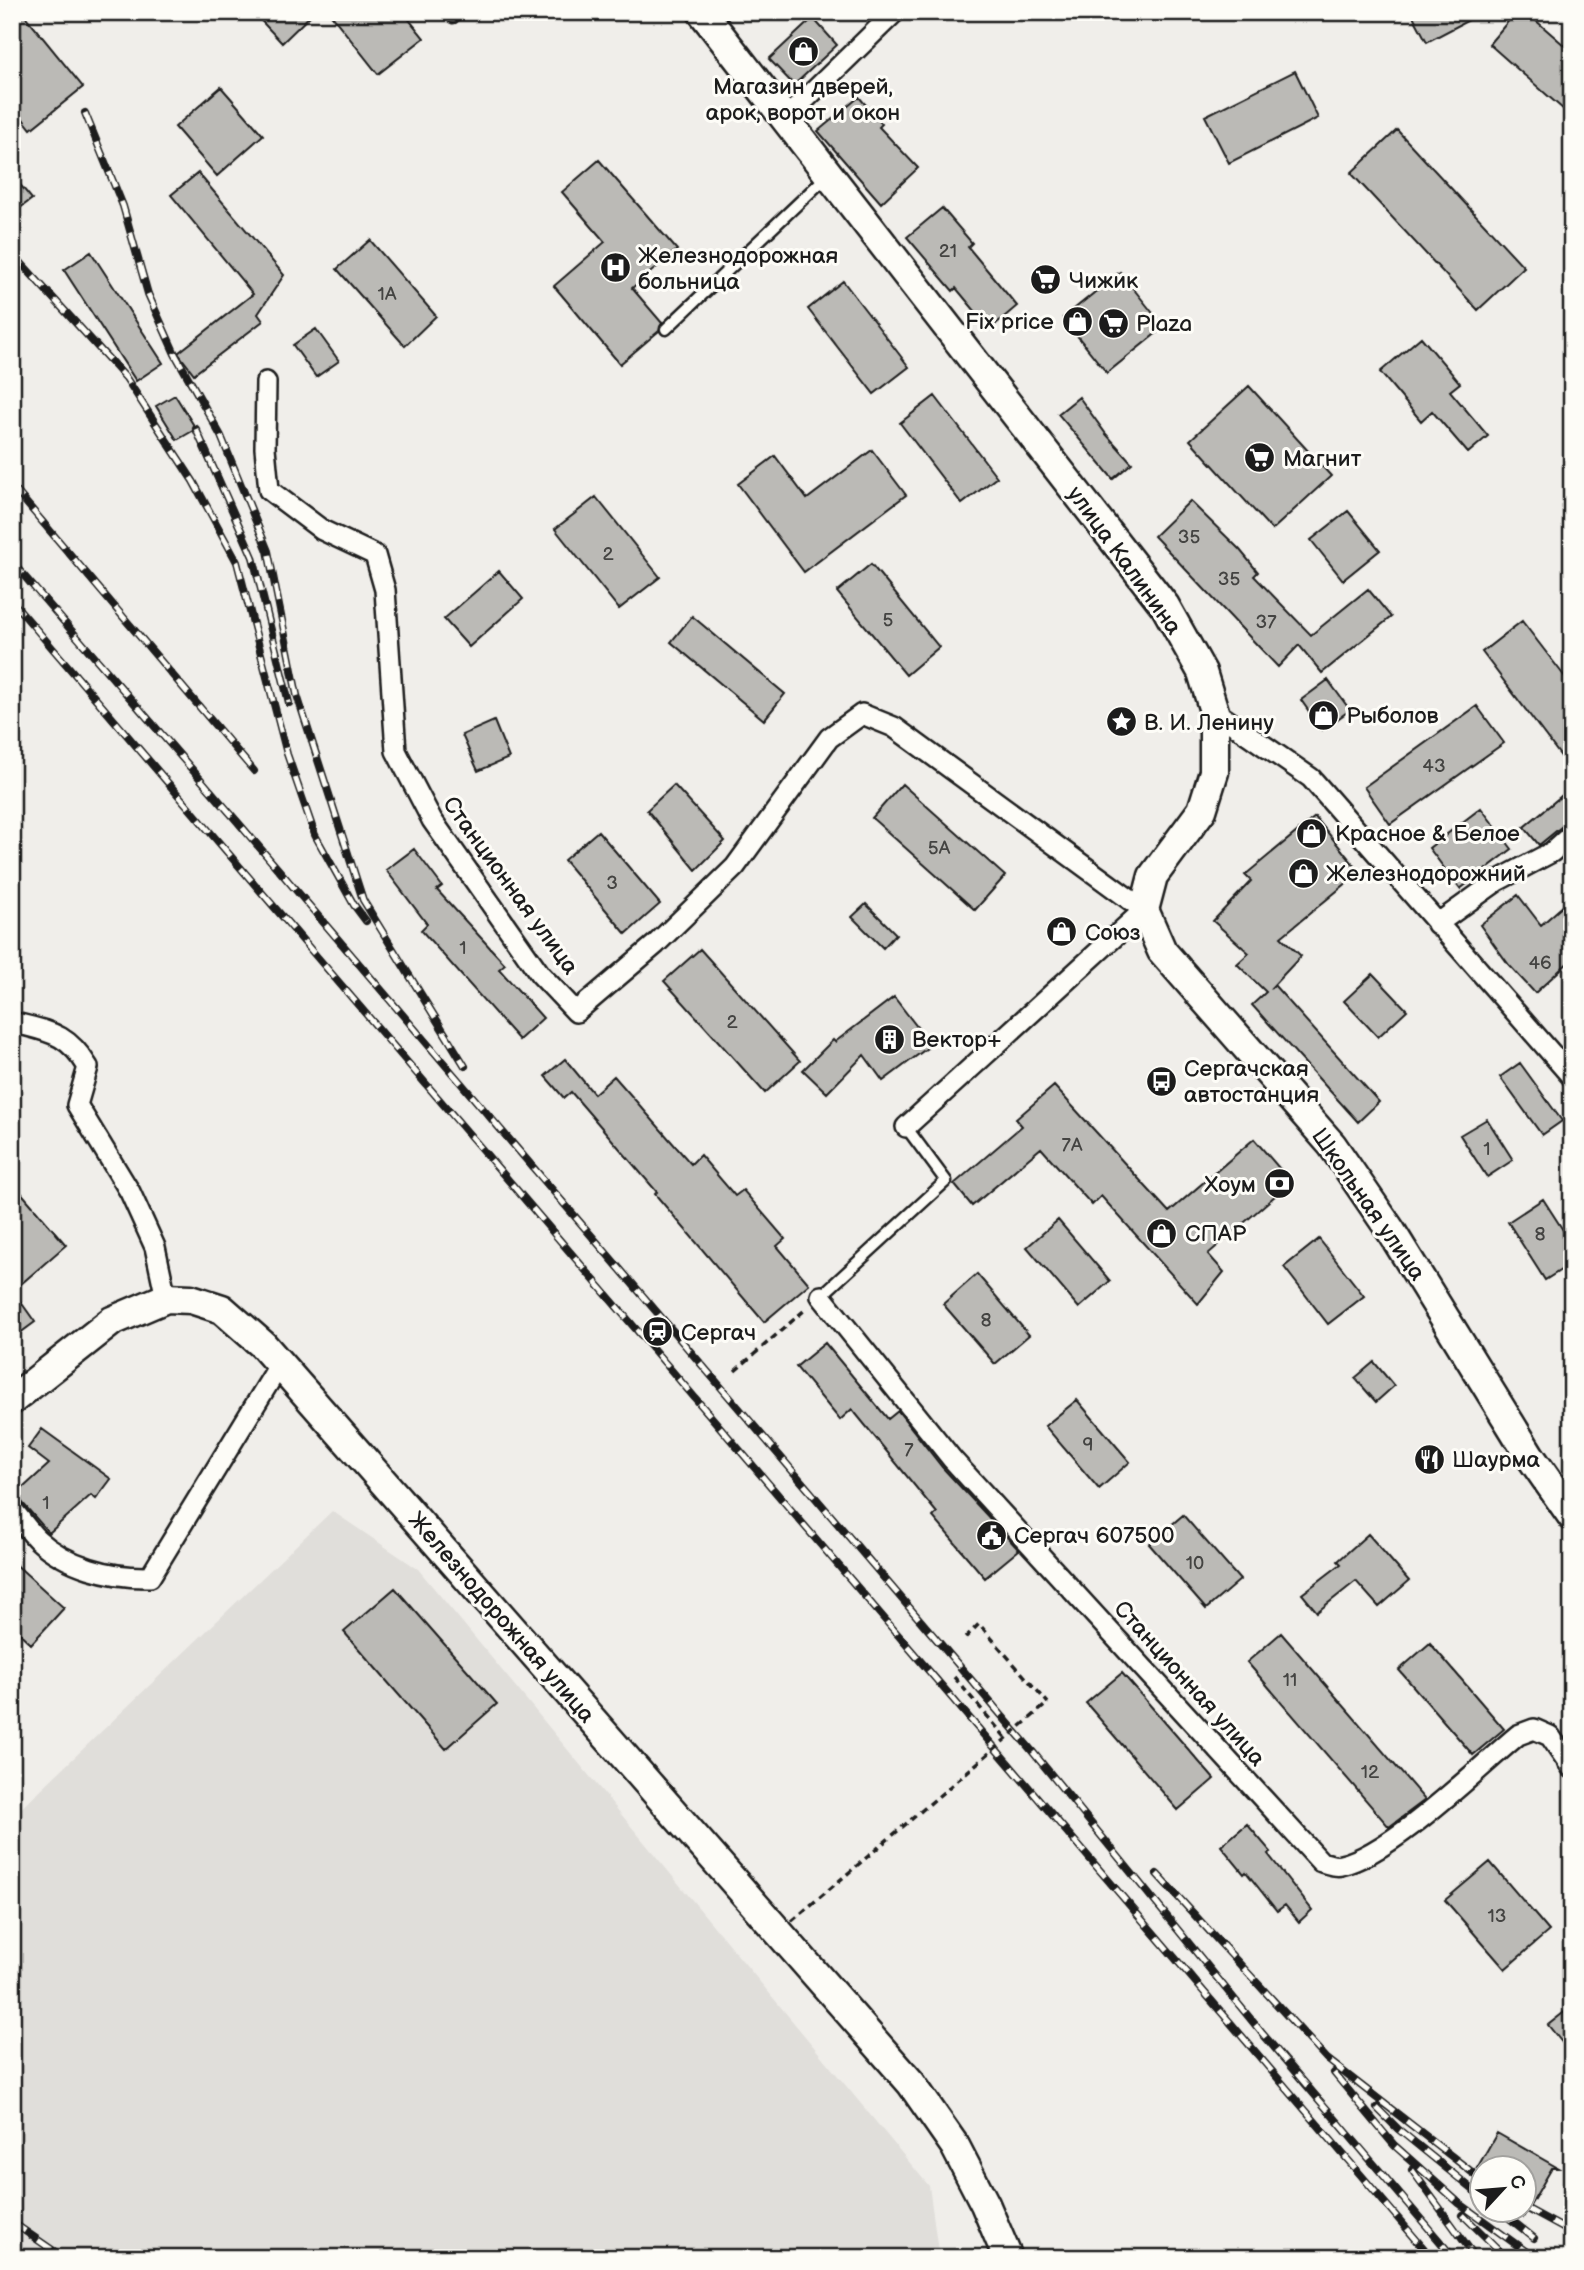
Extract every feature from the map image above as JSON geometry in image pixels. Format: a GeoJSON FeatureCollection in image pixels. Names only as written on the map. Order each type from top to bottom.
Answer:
{"type":"FeatureCollection","features":[{"type":"Feature","properties":{"kind":"main road","name":"улица Калинина"},"geometry":{"type":"LineString","coordinates":[[702,12],[1165,606],[1202,673],[1214,711],[1214,772],[1202,810],[1153,876],[1144,910]]}},
{"type":"Feature","properties":{"kind":"main road","name":"Школьная улица"},"geometry":{"type":"LineString","coordinates":[[1144,910],[1162,951],[1332,1144],[1391,1231],[1530,1456],[1572,1516]]}},
{"type":"Feature","properties":{"kind":"main road","name":"Железнодорожная улица"},"geometry":{"type":"LineString","coordinates":[[166,1298],[191,1299],[222,1309],[263,1345],[911,2083],[955,2146],[985,2204],[1008,2258]]}},
{"type":"Feature","properties":{"kind":"main road"},"geometry":{"type":"LineString","coordinates":[[12,1400],[112,1321],[166,1298]]}},
{"type":"Feature","properties":{"kind":"street"},"geometry":{"type":"LineString","coordinates":[[784,120],[895,12]]}},
{"type":"Feature","properties":{"kind":"street","name":"Станционная улица"},"geometry":{"type":"LineString","coordinates":[[266,383],[265,448],[270,490],[322,530],[375,555],[385,590],[396,751],[432,820],[540,975],[576,1012],[656,944],[735,867],[829,738],[862,714],[894,727],[1144,910]]}},
{"type":"Feature","properties":{"kind":"street"},"geometry":{"type":"LineString","coordinates":[[1214,711],[1311,778],[1572,1077]]}},
{"type":"Feature","properties":{"kind":"street"},"geometry":{"type":"LineString","coordinates":[[1437,924],[1497,881],[1552,852],[1572,834]]}},
{"type":"Feature","properties":{"kind":"street"},"geometry":{"type":"LineString","coordinates":[[906,1127],[1144,910]]}},
{"type":"Feature","properties":{"kind":"street"},"geometry":{"type":"LineString","coordinates":[[12,1022],[58,1034],[79,1052],[88,1067],[77,1105],[135,1203],[155,1247],[166,1298]]}},
{"type":"Feature","properties":{"kind":"street","name":"Станционная улица"},"geometry":{"type":"LineString","coordinates":[[821,1296],[952,1459],[1321,1862],[1339,1866],[1373,1851],[1410,1825],[1518,1735],[1534,1729],[1550,1736],[1572,1768]]}},
{"type":"Feature","properties":{"kind":"street"},"geometry":{"type":"LineString","coordinates":[[12,1509],[37,1539],[77,1565],[128,1577],[150,1577],[280,1364]]}},
{"type":"Feature","properties":{"kind":"lane"},"geometry":{"type":"LineString","coordinates":[[666,329],[828,175]]}},
{"type":"Feature","properties":{"kind":"lane"},"geometry":{"type":"LineString","coordinates":[[821,1296],[946,1181],[906,1127]]}},
{"type":"Feature","properties":{"kind":"path"},"geometry":{"type":"LineString","coordinates":[[735,1371],[821,1296]]}},
{"type":"Feature","properties":{"kind":"path"},"geometry":{"type":"LineString","coordinates":[[792,1921],[1048,1703],[979,1624],[965,1638]]}},
{"type":"Feature","properties":{"kind":"path"},"geometry":{"type":"LineString","coordinates":[[954,1677],[1006,1738]]}},
{"type":"Feature","properties":{"kind":"shaded area"},"geometry":{"type":"Polygon","coordinates":[[[332,1511],[418,1569],[929,2186],[939,2258],[12,2258],[12,1817],[332,1511]]]}},
{"type":"Feature","properties":{"kind":"building"},"geometry":{"type":"Polygon","coordinates":[[[12,12],[22,12],[83,87],[31,129],[12,105],[12,12]]]}},
{"type":"Feature","properties":{"kind":"building"},"geometry":{"type":"Polygon","coordinates":[[[253,12],[314,12],[282,43],[253,12]]]}},
{"type":"Feature","properties":{"kind":"building"},"geometry":{"type":"Polygon","coordinates":[[[329,12],[403,12],[424,38],[378,74],[329,12]]]}},
{"type":"Feature","properties":{"kind":"building"},"geometry":{"type":"Polygon","coordinates":[[[1411,12],[1484,12],[1427,42],[1411,12]]]}},
{"type":"Feature","properties":{"kind":"building"},"geometry":{"type":"Polygon","coordinates":[[[1516,12],[1526,12],[1572,52],[1572,117],[1489,44],[1516,12]]]}},
{"type":"Feature","properties":{"kind":"building","name":"Магазин дверей, арок, ворот и окон"},"geometry":{"type":"Polygon","coordinates":[[[813,18],[837,45],[794,85],[769,59],[813,18]]]}},
{"type":"Feature","properties":{"kind":"building"},"geometry":{"type":"Polygon","coordinates":[[[1295,71],[1318,118],[1229,163],[1205,116],[1295,71]]]}},
{"type":"Feature","properties":{"kind":"building"},"geometry":{"type":"Polygon","coordinates":[[[221,87],[263,135],[217,176],[175,127],[221,87]]]}},
{"type":"Feature","properties":{"kind":"building"},"geometry":{"type":"Polygon","coordinates":[[[859,97],[882,124],[879,127],[918,168],[881,203],[818,131],[859,97]]]}},
{"type":"Feature","properties":{"kind":"building"},"geometry":{"type":"Polygon","coordinates":[[[1397,130],[1524,267],[1478,310],[1351,173],[1397,130]]]}},
{"type":"Feature","properties":{"kind":"building","name":"Железнодорожная больница"},"geometry":{"type":"Polygon","coordinates":[[[599,160],[677,250],[632,288],[662,323],[659,331],[620,364],[554,286],[605,242],[562,192],[599,160]]]}},
{"type":"Feature","properties":{"kind":"building"},"geometry":{"type":"Polygon","coordinates":[[[198,173],[284,275],[258,314],[263,321],[194,374],[178,353],[253,294],[171,195],[198,173]]]}},
{"type":"Feature","properties":{"kind":"building"},"geometry":{"type":"Polygon","coordinates":[[[12,175],[32,199],[12,214],[12,175]]]}},
{"type":"Feature","properties":{"kind":"building"},"geometry":{"type":"Polygon","coordinates":[[[942,208],[972,243],[968,247],[1017,306],[990,329],[956,288],[953,291],[907,237],[942,208]]]}},
{"type":"Feature","properties":{"kind":"building"},"geometry":{"type":"Polygon","coordinates":[[[370,240],[436,316],[405,346],[337,269],[370,240]]]}},
{"type":"Feature","properties":{"kind":"building"},"geometry":{"type":"Polygon","coordinates":[[[91,252],[163,363],[136,381],[64,270],[91,252]]]}},
{"type":"Feature","properties":{"kind":"building","name":"Plaza"},"geometry":{"type":"Polygon","coordinates":[[[1120,272],[1164,327],[1107,373],[1063,318],[1120,272]]]}},
{"type":"Feature","properties":{"kind":"building"},"geometry":{"type":"Polygon","coordinates":[[[843,281],[909,367],[874,394],[808,309],[843,281]]]}},
{"type":"Feature","properties":{"kind":"building"},"geometry":{"type":"Polygon","coordinates":[[[316,329],[339,361],[316,377],[293,345],[316,329]]]}},
{"type":"Feature","properties":{"kind":"building"},"geometry":{"type":"Polygon","coordinates":[[[1421,337],[1460,383],[1450,391],[1488,436],[1468,453],[1432,411],[1421,421],[1380,372],[1421,337]]]}},
{"type":"Feature","properties":{"kind":"building","name":"Магнит"},"geometry":{"type":"Polygon","coordinates":[[[1249,386],[1331,476],[1272,530],[1190,440],[1249,386]]]}},
{"type":"Feature","properties":{"kind":"building"},"geometry":{"type":"Polygon","coordinates":[[[175,395],[196,429],[177,440],[156,406],[175,395]]]}},
{"type":"Feature","properties":{"kind":"building"},"geometry":{"type":"Polygon","coordinates":[[[935,396],[997,477],[962,504],[900,423],[935,396]]]}},
{"type":"Feature","properties":{"kind":"building"},"geometry":{"type":"Polygon","coordinates":[[[1079,397],[1106,434],[1132,463],[1113,479],[1058,414],[1079,397]]]}},
{"type":"Feature","properties":{"kind":"building"},"geometry":{"type":"Polygon","coordinates":[[[872,450],[906,495],[804,572],[738,484],[775,456],[807,499],[872,450]]]}},
{"type":"Feature","properties":{"kind":"building"},"geometry":{"type":"Polygon","coordinates":[[[596,497],[660,577],[619,609],[555,529],[596,497]]]}},
{"type":"Feature","properties":{"kind":"building"},"geometry":{"type":"Polygon","coordinates":[[[1190,501],[1240,550],[1258,572],[1254,576],[1311,635],[1368,589],[1391,617],[1322,673],[1299,645],[1278,667],[1154,536],[1190,501]]]}},
{"type":"Feature","properties":{"kind":"building"},"geometry":{"type":"Polygon","coordinates":[[[1348,511],[1380,550],[1343,580],[1311,540],[1348,511]]]}},
{"type":"Feature","properties":{"kind":"building"},"geometry":{"type":"Polygon","coordinates":[[[871,564],[939,647],[906,675],[837,592],[871,564]]]}},
{"type":"Feature","properties":{"kind":"building"},"geometry":{"type":"Polygon","coordinates":[[[499,571],[523,599],[469,647],[444,619],[499,571]]]}},
{"type":"Feature","properties":{"kind":"building"},"geometry":{"type":"Polygon","coordinates":[[[692,616],[785,694],[764,720],[671,642],[692,616]]]}},
{"type":"Feature","properties":{"kind":"building"},"geometry":{"type":"Polygon","coordinates":[[[1522,621],[1572,686],[1572,771],[1482,652],[1522,621]]]}},
{"type":"Feature","properties":{"kind":"building"},"geometry":{"type":"Polygon","coordinates":[[[1328,680],[1350,710],[1322,730],[1301,700],[1328,680]]]}},
{"type":"Feature","properties":{"kind":"building"},"geometry":{"type":"Polygon","coordinates":[[[1477,706],[1504,743],[1390,824],[1364,787],[1477,706]]]}},
{"type":"Feature","properties":{"kind":"building"},"geometry":{"type":"Polygon","coordinates":[[[494,721],[509,758],[478,771],[462,735],[494,721]]]}},
{"type":"Feature","properties":{"kind":"building"},"geometry":{"type":"Polygon","coordinates":[[[902,784],[1005,876],[975,910],[872,818],[902,784]]]}},
{"type":"Feature","properties":{"kind":"building"},"geometry":{"type":"Polygon","coordinates":[[[674,785],[725,841],[696,870],[647,810],[674,785]]]}},
{"type":"Feature","properties":{"kind":"building"},"geometry":{"type":"Polygon","coordinates":[[[1572,787],[1572,818],[1539,845],[1524,827],[1572,787]]]}},
{"type":"Feature","properties":{"kind":"building"},"geometry":{"type":"Polygon","coordinates":[[[1481,808],[1512,849],[1460,889],[1429,848],[1481,808]]]}},
{"type":"Feature","properties":{"kind":"building"},"geometry":{"type":"Polygon","coordinates":[[[1315,817],[1360,872],[1281,937],[1301,956],[1270,989],[1274,985],[1379,1102],[1358,1122],[1252,1005],[1266,992],[1237,964],[1249,953],[1213,921],[1251,881],[1245,875],[1315,817]]]}},
{"type":"Feature","properties":{"kind":"building"},"geometry":{"type":"Polygon","coordinates":[[[598,831],[660,904],[626,934],[564,860],[598,831]]]}},
{"type":"Feature","properties":{"kind":"building"},"geometry":{"type":"Polygon","coordinates":[[[414,849],[442,886],[437,890],[505,964],[499,969],[543,1018],[519,1040],[421,930],[427,924],[386,870],[414,849]]]}},
{"type":"Feature","properties":{"kind":"building"},"geometry":{"type":"Polygon","coordinates":[[[1518,895],[1541,925],[1572,898],[1572,959],[1535,993],[1509,965],[1480,925],[1518,895]]]}},
{"type":"Feature","properties":{"kind":"building"},"geometry":{"type":"Polygon","coordinates":[[[866,904],[896,934],[883,948],[852,917],[866,904]]]}},
{"type":"Feature","properties":{"kind":"building"},"geometry":{"type":"Polygon","coordinates":[[[700,949],[800,1061],[765,1093],[664,981],[700,949]]]}},
{"type":"Feature","properties":{"kind":"building"},"geometry":{"type":"Polygon","coordinates":[[[1373,974],[1407,1010],[1378,1037],[1344,1001],[1373,974]]]}},
{"type":"Feature","properties":{"kind":"building","name":"Вектор+"},"geometry":{"type":"Polygon","coordinates":[[[894,997],[931,1045],[883,1081],[864,1055],[827,1093],[803,1070],[833,1040],[835,1042],[894,997]]]}},
{"type":"Feature","properties":{"kind":"building","name":"Сергач"},"geometry":{"type":"Polygon","coordinates":[[[565,1059],[594,1094],[614,1076],[691,1164],[700,1155],[735,1196],[743,1190],[785,1239],[777,1246],[809,1284],[764,1322],[571,1092],[564,1098],[545,1076],[565,1059]]]}},
{"type":"Feature","properties":{"kind":"building"},"geometry":{"type":"Polygon","coordinates":[[[1520,1063],[1562,1121],[1542,1135],[1500,1077],[1520,1063]]]}},
{"type":"Feature","properties":{"kind":"building"},"geometry":{"type":"Polygon","coordinates":[[[1054,1086],[1169,1212],[1254,1139],[1291,1182],[1208,1254],[1224,1272],[1198,1304],[1101,1196],[1092,1205],[1041,1148],[972,1206],[954,1184],[1022,1126],[1016,1119],[1054,1086]]]}},
{"type":"Feature","properties":{"kind":"building"},"geometry":{"type":"Polygon","coordinates":[[[1487,1119],[1513,1160],[1487,1177],[1460,1135],[1487,1119]]]}},
{"type":"Feature","properties":{"kind":"building"},"geometry":{"type":"Polygon","coordinates":[[[12,1182],[66,1245],[13,1291],[35,1322],[12,1339],[12,1182]]]}},
{"type":"Feature","properties":{"kind":"building"},"geometry":{"type":"Polygon","coordinates":[[[1543,1199],[1572,1244],[1572,1263],[1545,1280],[1508,1222],[1543,1199]]]}},
{"type":"Feature","properties":{"kind":"building"},"geometry":{"type":"Polygon","coordinates":[[[1058,1220],[1110,1281],[1079,1308],[1027,1247],[1058,1220]]]}},
{"type":"Feature","properties":{"kind":"building"},"geometry":{"type":"Polygon","coordinates":[[[1319,1239],[1364,1296],[1328,1324],[1284,1267],[1319,1239]]]}},
{"type":"Feature","properties":{"kind":"building"},"geometry":{"type":"Polygon","coordinates":[[[977,1274],[1029,1335],[995,1364],[943,1304],[977,1274]]]}},
{"type":"Feature","properties":{"kind":"building"},"geometry":{"type":"Polygon","coordinates":[[[825,1343],[888,1419],[898,1411],[942,1467],[1019,1550],[985,1578],[933,1517],[937,1513],[852,1409],[840,1420],[796,1367],[825,1343]]]}},
{"type":"Feature","properties":{"kind":"building"},"geometry":{"type":"Polygon","coordinates":[[[1374,1362],[1394,1386],[1376,1402],[1355,1378],[1374,1362]]]}},
{"type":"Feature","properties":{"kind":"building"},"geometry":{"type":"Polygon","coordinates":[[[1077,1400],[1130,1462],[1099,1489],[1045,1426],[1077,1400]]]}},
{"type":"Feature","properties":{"kind":"building"},"geometry":{"type":"Polygon","coordinates":[[[42,1429],[111,1479],[96,1499],[91,1495],[49,1533],[21,1501],[13,1497],[49,1464],[28,1448],[42,1429]]]}},
{"type":"Feature","properties":{"kind":"building"},"geometry":{"type":"Polygon","coordinates":[[[1183,1515],[1240,1580],[1206,1609],[1149,1544],[1183,1515]]]}},
{"type":"Feature","properties":{"kind":"building"},"geometry":{"type":"Polygon","coordinates":[[[1368,1534],[1409,1581],[1379,1607],[1356,1581],[1317,1612],[1302,1594],[1341,1564],[1338,1561],[1368,1534]]]}},
{"type":"Feature","properties":{"kind":"building"},"geometry":{"type":"Polygon","coordinates":[[[12,1561],[64,1608],[31,1644],[12,1626],[12,1561]]]}},
{"type":"Feature","properties":{"kind":"building"},"geometry":{"type":"Polygon","coordinates":[[[395,1588],[497,1704],[446,1749],[344,1632],[395,1588]]]}},
{"type":"Feature","properties":{"kind":"building"},"geometry":{"type":"Polygon","coordinates":[[[1281,1633],[1425,1800],[1389,1827],[1247,1662],[1281,1633]]]}},
{"type":"Feature","properties":{"kind":"building"},"geometry":{"type":"Polygon","coordinates":[[[1430,1643],[1504,1729],[1473,1755],[1399,1670],[1430,1643]]]}},
{"type":"Feature","properties":{"kind":"building"},"geometry":{"type":"Polygon","coordinates":[[[1122,1673],[1214,1779],[1178,1810],[1086,1703],[1122,1673]]]}},
{"type":"Feature","properties":{"kind":"building"},"geometry":{"type":"Polygon","coordinates":[[[1247,1824],[1271,1852],[1268,1854],[1312,1910],[1299,1922],[1285,1905],[1277,1911],[1221,1846],[1247,1824]]]}},
{"type":"Feature","properties":{"kind":"building"},"geometry":{"type":"Polygon","coordinates":[[[1490,1862],[1549,1931],[1505,1969],[1445,1900],[1490,1862]]]}},
{"type":"Feature","properties":{"kind":"building"},"geometry":{"type":"Polygon","coordinates":[[[1572,2006],[1572,2055],[1548,2025],[1572,2006]]]}},
{"type":"Feature","properties":{"kind":"building"},"geometry":{"type":"Polygon","coordinates":[[[1497,2133],[1534,2154],[1485,2154],[1497,2133]]]}},
{"type":"Feature","properties":{"kind":"building"},"geometry":{"type":"Polygon","coordinates":[[[1538,2157],[1558,2168],[1552,2168],[1538,2192],[1538,2157]]]}},
{"type":"Feature","properties":{"kind":"railway"},"geometry":{"type":"LineString","coordinates":[[85,113],[123,206],[148,294],[175,354],[221,436],[268,551],[297,695],[363,900],[465,1066]]}},
{"type":"Feature","properties":{"kind":"railway"},"geometry":{"type":"LineString","coordinates":[[12,253],[126,378],[193,481],[237,562],[287,754],[315,835],[354,905],[366,921]]}},
{"type":"Feature","properties":{"kind":"railway"},"geometry":{"type":"LineString","coordinates":[[196,429],[253,557],[289,703]]}},
{"type":"Feature","properties":{"kind":"railway"},"geometry":{"type":"LineString","coordinates":[[12,486],[254,771]]}},
{"type":"Feature","properties":{"kind":"railway"},"geometry":{"type":"LineString","coordinates":[[12,562],[1032,1751],[1262,2033],[1454,2258]]}},
{"type":"Feature","properties":{"kind":"railway"},"geometry":{"type":"LineString","coordinates":[[12,601],[1432,2258]]}},
{"type":"Feature","properties":{"kind":"railway"},"geometry":{"type":"LineString","coordinates":[[1157,1874],[1327,2059],[1468,2169]]}},
{"type":"Feature","properties":{"kind":"railway"},"geometry":{"type":"LineString","coordinates":[[1334,2073],[1394,2145],[1459,2203],[1535,2258]]}},
{"type":"Feature","properties":{"kind":"railway"},"geometry":{"type":"LineString","coordinates":[[1377,2108],[1398,2129],[1468,2186]]}},
{"type":"Feature","properties":{"kind":"railway"},"geometry":{"type":"LineString","coordinates":[[1412,2170],[1476,2258]]}},
{"type":"Feature","properties":{"kind":"railway"},"geometry":{"type":"LineString","coordinates":[[1463,2215],[1507,2258]]}},
{"type":"Feature","properties":{"kind":"railway"},"geometry":{"type":"LineString","coordinates":[[1538,2215],[1572,2233]]}},
{"type":"Feature","properties":{"kind":"railway"},"geometry":{"type":"LineString","coordinates":[[12,2222],[64,2258]]}},
{"type":"Feature","properties":{"kind":"railway"},"geometry":{"type":"LineString","coordinates":[[1516,2224],[1534,2238]]}},
{"type":"Feature","properties":{"kind":"place","name":"Магазин дверей, арок, ворот и окон"},"geometry":{"type":"Point","coordinates":[803,52]}},
{"type":"Feature","properties":{"kind":"place","name":"Железнодорожная больница"},"geometry":{"type":"Point","coordinates":[615,268]}},
{"type":"Feature","properties":{"kind":"place","name":"Чижик"},"geometry":{"type":"Point","coordinates":[1046,280]}},
{"type":"Feature","properties":{"kind":"place","name":"Fix price"},"geometry":{"type":"Point","coordinates":[1077,321]}},
{"type":"Feature","properties":{"kind":"place","name":"Plaza"},"geometry":{"type":"Point","coordinates":[1113,323]}},
{"type":"Feature","properties":{"kind":"place","name":"Магнит"},"geometry":{"type":"Point","coordinates":[1260,458]}},
{"type":"Feature","properties":{"kind":"place","name":"Рыболов"},"geometry":{"type":"Point","coordinates":[1323,715]}},
{"type":"Feature","properties":{"kind":"place","name":"В. И. Ленину"},"geometry":{"type":"Point","coordinates":[1121,722]}},
{"type":"Feature","properties":{"kind":"place","name":"Красное & Белое"},"geometry":{"type":"Point","coordinates":[1312,833]}},
{"type":"Feature","properties":{"kind":"place","name":"Железнодорожний"},"geometry":{"type":"Point","coordinates":[1303,873]}},
{"type":"Feature","properties":{"kind":"place","name":"Союз"},"geometry":{"type":"Point","coordinates":[1062,932]}},
{"type":"Feature","properties":{"kind":"place","name":"Вектор+"},"geometry":{"type":"Point","coordinates":[889,1039]}},
{"type":"Feature","properties":{"kind":"place","name":"Сергачская автостанция"},"geometry":{"type":"Point","coordinates":[1161,1081]}},
{"type":"Feature","properties":{"kind":"place","name":"Хоум"},"geometry":{"type":"Point","coordinates":[1279,1184]}},
{"type":"Feature","properties":{"kind":"place","name":"СПАР"},"geometry":{"type":"Point","coordinates":[1162,1233]}},
{"type":"Feature","properties":{"kind":"place","name":"Сергач"},"geometry":{"type":"Point","coordinates":[658,1332]}},
{"type":"Feature","properties":{"kind":"place","name":"Шаурма"},"geometry":{"type":"Point","coordinates":[1429,1459]}},
{"type":"Feature","properties":{"kind":"place","name":"Сергач 607500"},"geometry":{"type":"Point","coordinates":[991,1535]}}]}
